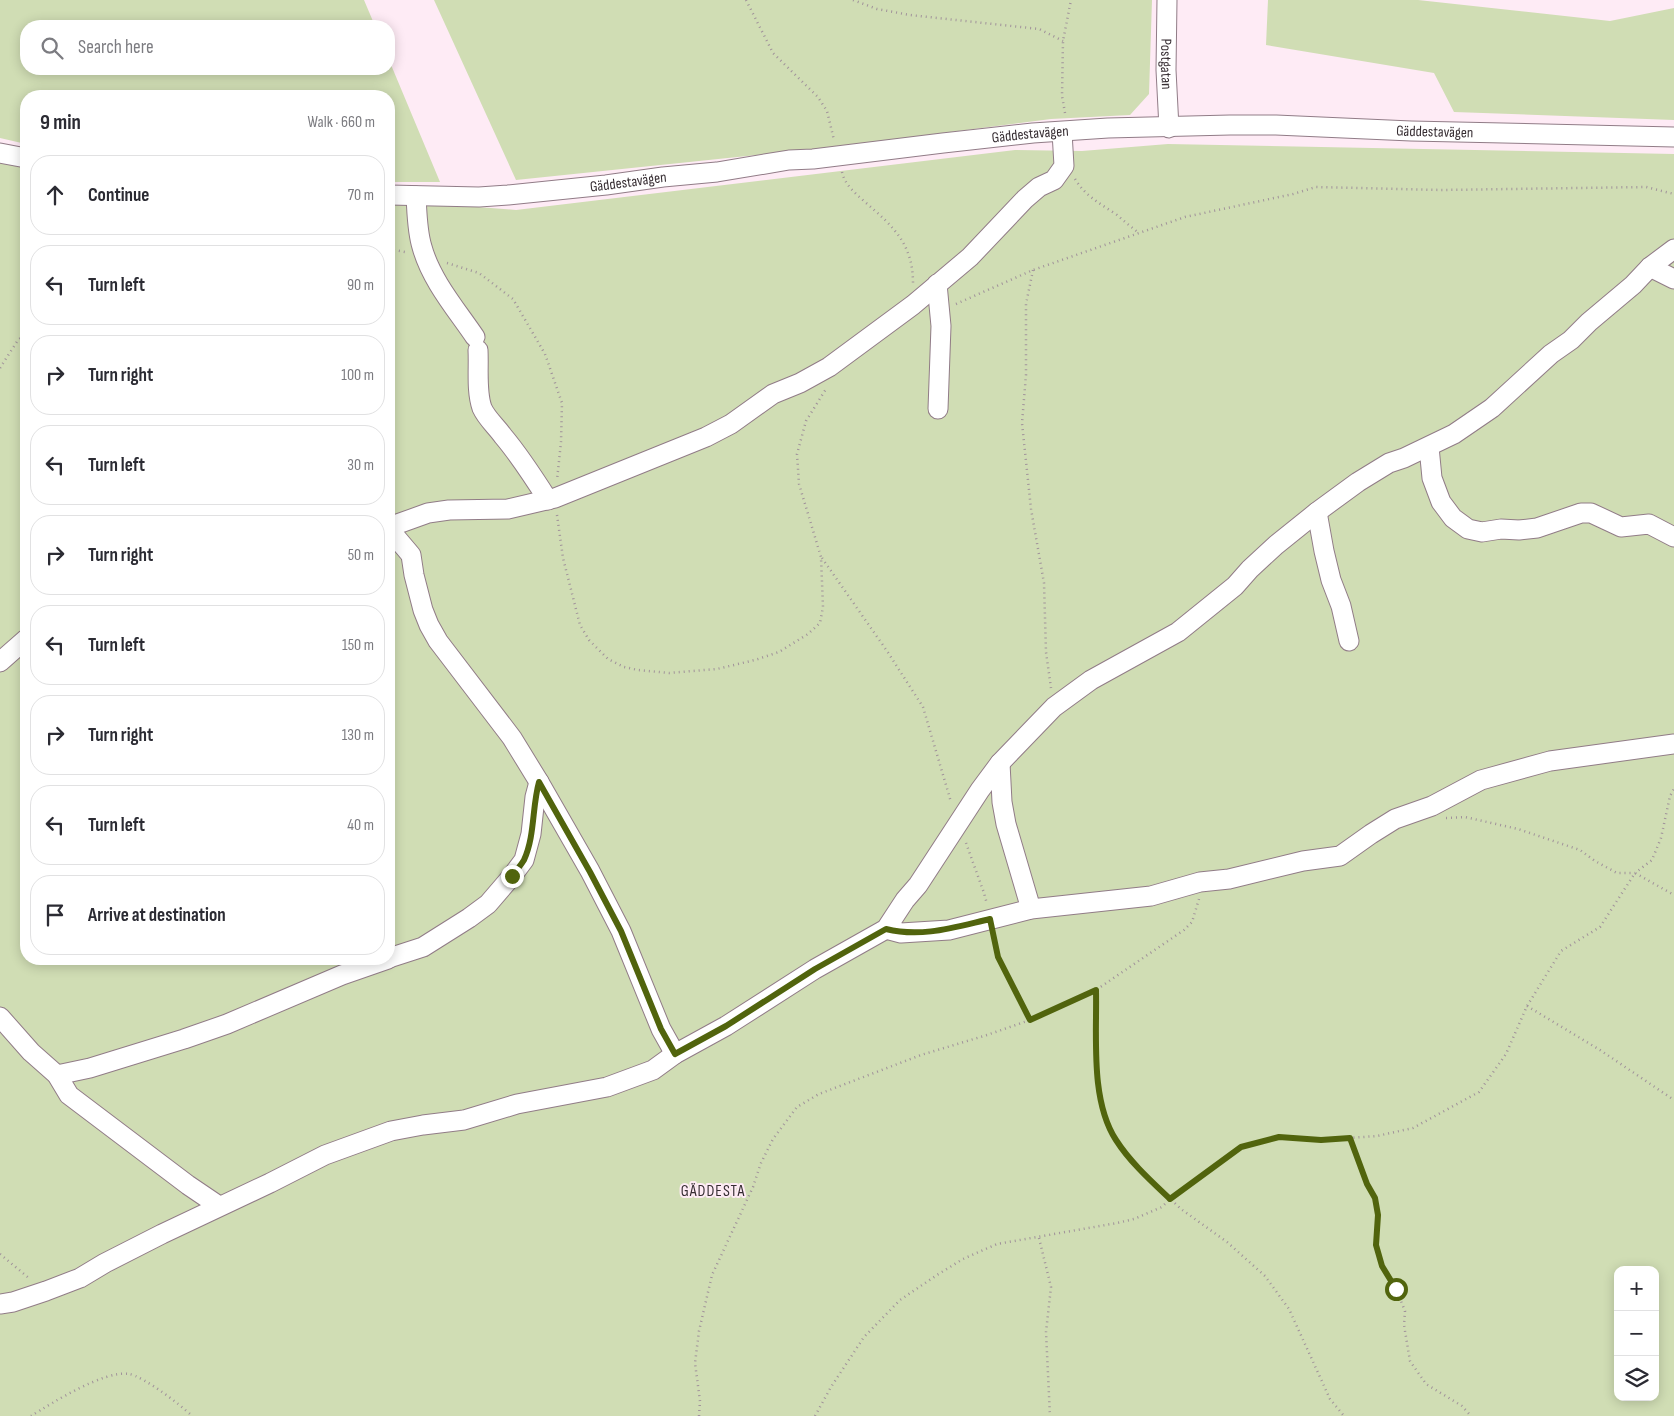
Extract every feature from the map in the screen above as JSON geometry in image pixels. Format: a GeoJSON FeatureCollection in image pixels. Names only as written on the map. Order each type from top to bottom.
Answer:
{"type":"FeatureCollection","features":[{"type":"Feature","properties":{"kind":"street","name":"Postgatan"},"geometry":{"type":"LineString","coordinates":[[1167,0],[1166,70],[1170,128]]}},
{"type":"Feature","properties":{"kind":"street","name":"Gäddestavägen"},"geometry":{"type":"LineString","coordinates":[[395,195],[508,195],[717,172],[789,160],[813,159],[1024,134],[1108,128],[1276,125],[1411,131],[1674,137]]}},
{"type":"Feature","properties":{"kind":"street"},"geometry":{"type":"LineString","coordinates":[[395,526],[428,513],[449,510],[508,509],[548,500],[673,452],[706,437],[731,424],[773,394],[800,383],[829,367],[890,322],[970,257],[1025,199],[1039,187],[1054,180],[1064,166],[1062,132]]}},
{"type":"Feature","properties":{"kind":"street"},"geometry":{"type":"LineString","coordinates":[[0,153],[20,157]]}},
{"type":"Feature","properties":{"kind":"street"},"geometry":{"type":"LineString","coordinates":[[416,196],[421,246],[425,256],[437,280],[477,344],[479,385],[482,406],[487,418],[509,443],[548,500]]}},
{"type":"Feature","properties":{"kind":"street"},"geometry":{"type":"LineString","coordinates":[[0,1304],[46,1292],[80,1278],[105,1263],[325,1155],[390,1131],[464,1120],[516,1104],[607,1087],[652,1070],[675,1054],[726,1026],[815,969],[886,929],[905,900],[918,885],[980,790],[1000,764],[1054,707],[1091,680],[1178,632],[1221,598],[1276,545],[1358,482],[1388,463],[1429,447],[1454,434],[1492,408],[1551,354],[1571,340],[1589,322],[1633,285],[1650,267],[1674,249]]}},
{"type":"Feature","properties":{"kind":"street"},"geometry":{"type":"LineString","coordinates":[[1650,267],[1674,279]]}},
{"type":"Feature","properties":{"kind":"street"},"geometry":{"type":"LineString","coordinates":[[937,284],[941,326],[938,409]]}},
{"type":"Feature","properties":{"kind":"street"},"geometry":{"type":"LineString","coordinates":[[1429,447],[1432,478],[1441,502],[1453,518],[1468,529],[1482,532],[1501,529],[1537,528],[1581,513],[1591,513],[1621,527],[1649,524],[1674,537]]}},
{"type":"Feature","properties":{"kind":"street"},"geometry":{"type":"LineString","coordinates":[[1317,512],[1326,561],[1341,606],[1349,641]]}},
{"type":"Feature","properties":{"kind":"street"},"geometry":{"type":"LineString","coordinates":[[395,535],[411,555],[414,575],[429,625],[438,641],[512,738],[539,782],[621,931],[661,1029],[675,1054]]}},
{"type":"Feature","properties":{"kind":"street"},"geometry":{"type":"LineString","coordinates":[[0,662],[20,644]]}},
{"type":"Feature","properties":{"kind":"street"},"geometry":{"type":"LineString","coordinates":[[886,929],[901,933],[949,930],[1031,909],[1151,896],[1200,882],[1229,879],[1303,861],[1340,856],[1395,820],[1432,806],[1480,780],[1550,761],[1674,744]]}},
{"type":"Feature","properties":{"kind":"street"},"geometry":{"type":"LineString","coordinates":[[1000,764],[1002,802],[1006,824],[1031,909]]}},
{"type":"Feature","properties":{"kind":"street"},"geometry":{"type":"LineString","coordinates":[[395,957],[423,947],[469,918],[488,904],[512,876],[524,860],[531,834],[535,798],[539,782]]}},
{"type":"Feature","properties":{"kind":"street"},"geometry":{"type":"LineString","coordinates":[[57,1075],[90,1068],[227,1024],[342,975],[371,965]]}},
{"type":"Feature","properties":{"kind":"street"},"geometry":{"type":"LineString","coordinates":[[0,1017],[31,1052],[57,1075],[69,1095],[188,1185],[219,1206]]}},
{"type":"Feature","properties":{"kind":"path"},"geometry":{"type":"LineString","coordinates":[[853,0],[877,9],[910,15],[1039,30],[1063,41]]}},
{"type":"Feature","properties":{"kind":"path"},"geometry":{"type":"LineString","coordinates":[[1062,132],[1065,116],[1062,96],[1063,41],[1071,0]]}},
{"type":"Feature","properties":{"kind":"path"},"geometry":{"type":"LineString","coordinates":[[1064,160],[1079,186],[1093,200],[1138,232]]}},
{"type":"Feature","properties":{"kind":"path"},"geometry":{"type":"LineString","coordinates":[[1033,270],[1026,304],[1026,375],[1022,423],[1030,509],[1044,583],[1046,652],[1054,707]]}},
{"type":"Feature","properties":{"kind":"path"},"geometry":{"type":"LineString","coordinates":[[0,368],[20,338]]}},
{"type":"Feature","properties":{"kind":"path"},"geometry":{"type":"LineString","coordinates":[[821,557],[887,651],[923,707],[958,823],[984,892],[998,957],[1030,1020]]}},
{"type":"Feature","properties":{"kind":"path"},"geometry":{"type":"LineString","coordinates":[[815,1416],[831,1387],[864,1337],[900,1300],[963,1259],[996,1244],[1039,1238],[1134,1219],[1162,1207],[1170,1199],[1241,1147],[1279,1137],[1321,1140],[1377,1136],[1413,1128],[1479,1092],[1506,1054],[1527,1006],[1562,951],[1600,927],[1635,872],[1652,860],[1661,838],[1670,796],[1674,788]]}},
{"type":"Feature","properties":{"kind":"path"},"geometry":{"type":"LineString","coordinates":[[1432,806],[1445,818],[1465,817],[1518,829],[1580,850],[1617,873],[1635,872],[1674,896]]}},
{"type":"Feature","properties":{"kind":"path"},"geometry":{"type":"LineString","coordinates":[[700,1416],[695,1363],[699,1331],[712,1275],[773,1139],[797,1107],[819,1094],[921,1055],[1030,1020],[1096,990],[1184,930],[1192,922],[1197,907],[1200,882]]}},
{"type":"Feature","properties":{"kind":"path"},"geometry":{"type":"LineString","coordinates":[[1096,990],[1098,1089],[1105,1118],[1116,1140],[1140,1170],[1180,1209],[1227,1242],[1266,1276],[1289,1309],[1330,1399],[1344,1416]]}},
{"type":"Feature","properties":{"kind":"path"},"geometry":{"type":"LineString","coordinates":[[1527,1006],[1600,1050],[1674,1100]]}},
{"type":"Feature","properties":{"kind":"path"},"geometry":{"type":"LineString","coordinates":[[1350,1138],[1367,1184],[1375,1198],[1378,1215],[1376,1245],[1382,1266],[1396,1289],[1404,1310],[1404,1325],[1410,1361],[1426,1384],[1462,1406],[1470,1416]]}},
{"type":"Feature","properties":{"kind":"path"},"geometry":{"type":"LineString","coordinates":[[1039,1238],[1051,1287],[1046,1332],[1050,1416]]}},
{"type":"Feature","properties":{"kind":"path"},"geometry":{"type":"LineString","coordinates":[[0,1254],[46,1292]]}},
{"type":"Feature","properties":{"kind":"path"},"geometry":{"type":"LineString","coordinates":[[31,1416],[80,1387],[110,1376],[129,1374],[158,1390],[179,1404],[192,1416]]}},
{"type":"Feature","properties":{"kind":"green space"},"geometry":{"type":"Polygon","coordinates":[[[0,0],[364,0],[372,20],[20,20],[20,75],[395,74],[440,182],[395,182],[395,90],[20,90],[20,143],[0,138],[0,0]]]}},
{"type":"Feature","properties":{"kind":"green space"},"geometry":{"type":"Polygon","coordinates":[[[434,0],[1152,0],[1149,94],[1130,115],[1051,119],[835,147],[516,180],[434,0]]]}},
{"type":"Feature","properties":{"kind":"green space"},"geometry":{"type":"Polygon","coordinates":[[[1268,0],[1418,0],[1610,21],[1674,8],[1674,120],[1454,112],[1434,73],[1266,45],[1268,0]]]}},
{"type":"Feature","properties":{"kind":"green space"},"geometry":{"type":"Polygon","coordinates":[[[1168,144],[1674,154],[1674,1416],[0,1416],[0,160],[20,164],[20,965],[395,965],[395,205],[465,206],[516,210],[1015,150],[1082,151],[1168,144]]]}},
{"type":"Feature","properties":{"kind":"district","name":"GÄDDESTA"},"geometry":{"type":"Point","coordinates":[713,1190]}},
{"type":"Feature","properties":{"kind":"route"},"geometry":{"type":"LineString","coordinates":[[512,876],[524,860],[531,834],[535,798],[539,782],[621,931],[640,982],[661,1029],[675,1054],[726,1026],[815,969],[886,929],[901,933],[921,933],[949,930],[990,919],[998,957],[1030,1020],[1096,990],[1098,1089],[1105,1118],[1116,1140],[1140,1170],[1170,1199],[1241,1147],[1279,1137],[1321,1140],[1350,1138],[1367,1184],[1375,1198],[1378,1215],[1376,1245],[1382,1266],[1396,1289]]}}]}
